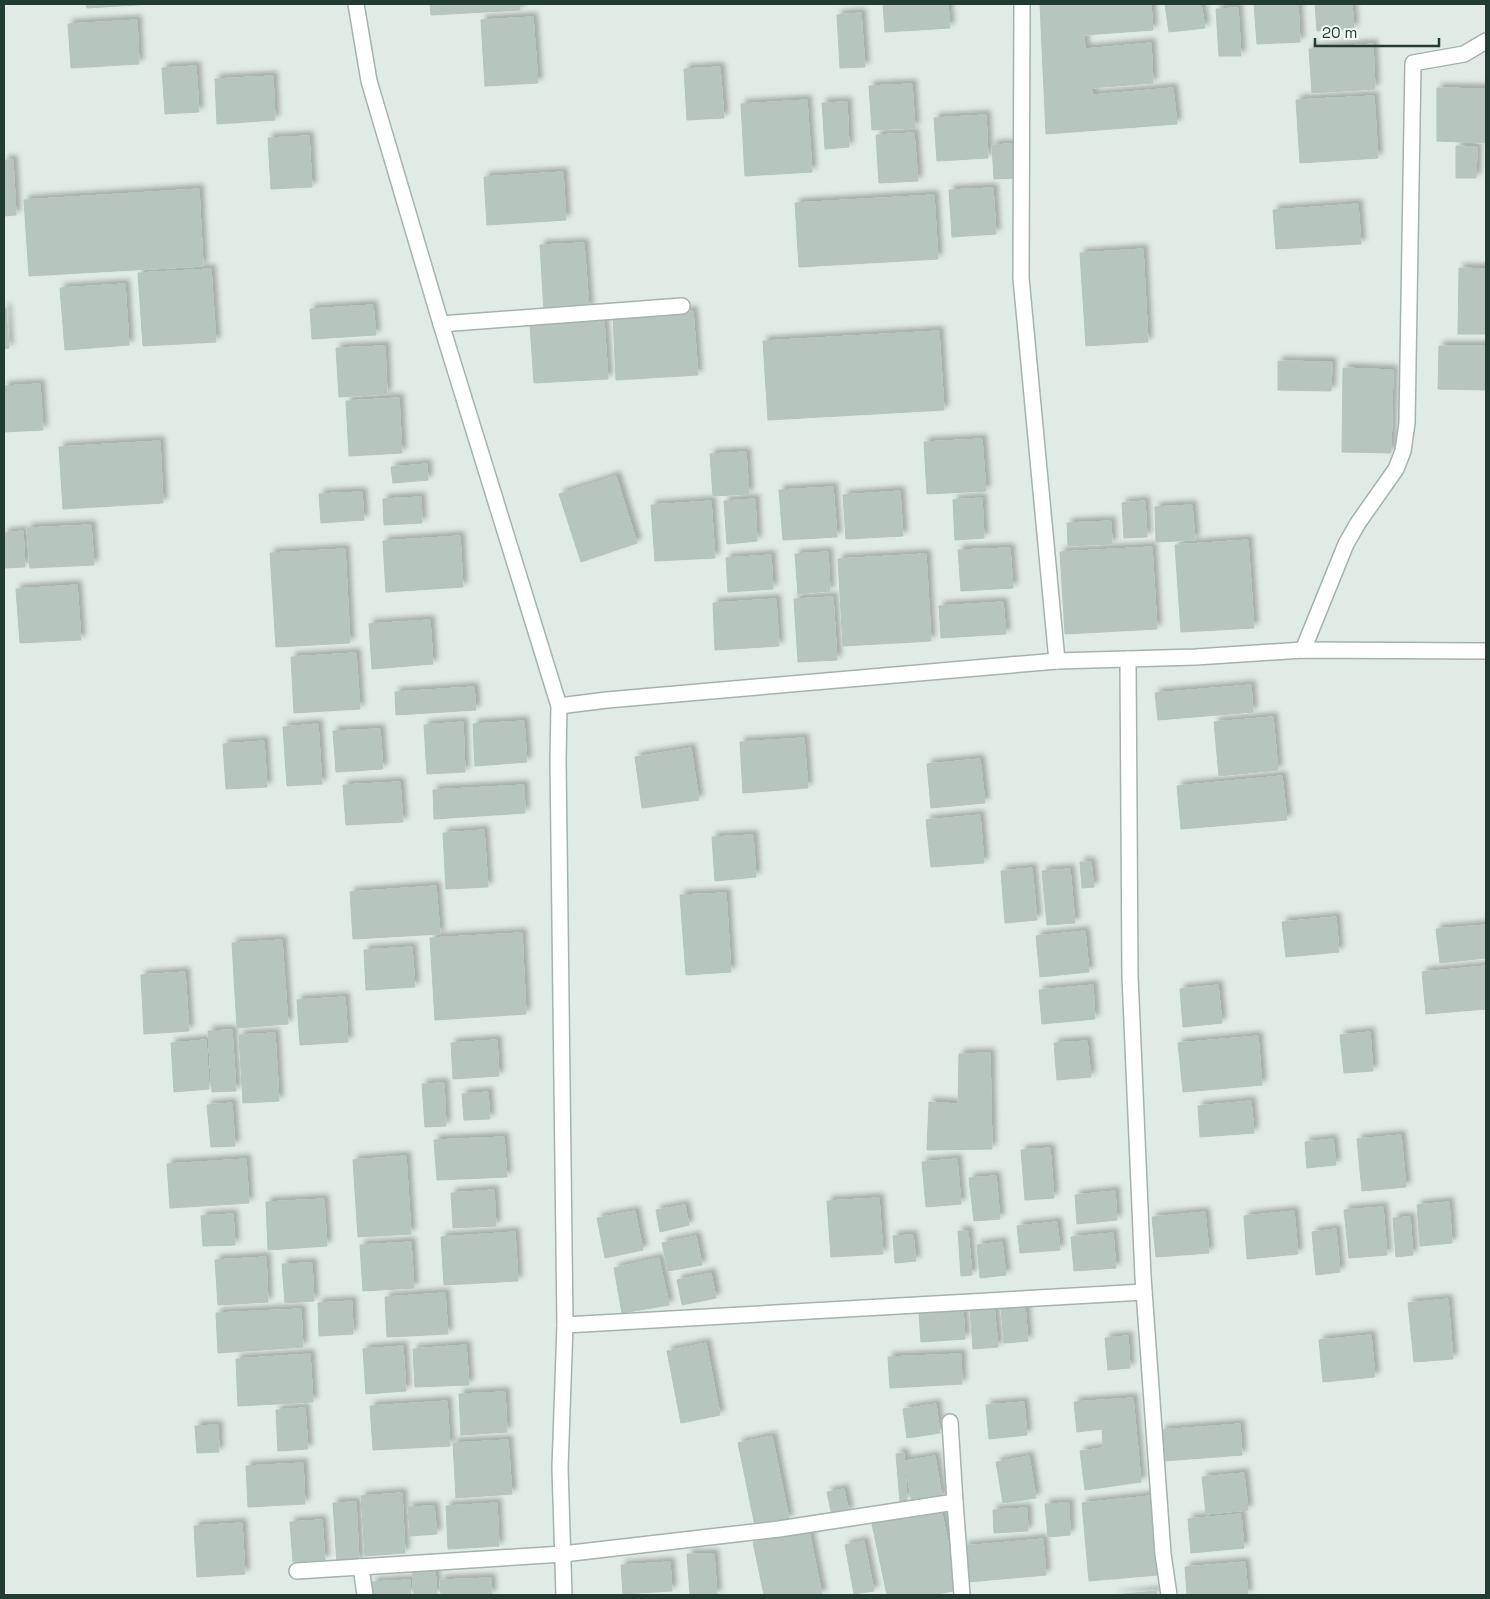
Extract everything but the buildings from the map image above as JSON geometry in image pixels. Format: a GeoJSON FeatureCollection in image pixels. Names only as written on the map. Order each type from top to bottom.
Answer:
{"type":"FeatureCollection","features":[{"type":"Feature","properties":{"kind":"street"},"geometry":{"type":"LineString","coordinates":[[356,4],[369,81],[441,324],[559,706],[564,1325],[560,1468],[564,1595]]}},
{"type":"Feature","properties":{"kind":"street"},"geometry":{"type":"LineString","coordinates":[[1022,4],[1021,278],[1057,661]]}},
{"type":"Feature","properties":{"kind":"street"},"geometry":{"type":"LineString","coordinates":[[1303,650],[1346,544],[1358,523],[1396,469],[1403,451],[1407,423],[1413,63],[1464,54],[1486,41]]}},
{"type":"Feature","properties":{"kind":"street"},"geometry":{"type":"LineString","coordinates":[[441,324],[682,306]]}},
{"type":"Feature","properties":{"kind":"street"},"geometry":{"type":"LineString","coordinates":[[559,706],[607,700],[1057,661],[1196,658],[1303,650],[1486,651]]}},
{"type":"Feature","properties":{"kind":"street"},"geometry":{"type":"LineString","coordinates":[[1128,659],[1130,976],[1144,1292],[1163,1554],[1169,1595]]}},
{"type":"Feature","properties":{"kind":"street"},"geometry":{"type":"LineString","coordinates":[[564,1325],[1144,1292]]}},
{"type":"Feature","properties":{"kind":"street"},"geometry":{"type":"LineString","coordinates":[[950,1422],[962,1595]]}},
{"type":"Feature","properties":{"kind":"street"},"geometry":{"type":"LineString","coordinates":[[297,1571],[563,1554],[780,1529],[955,1502]]}},
{"type":"Feature","properties":{"kind":"street"},"geometry":{"type":"LineString","coordinates":[[361,1568],[365,1595]]}}]}
